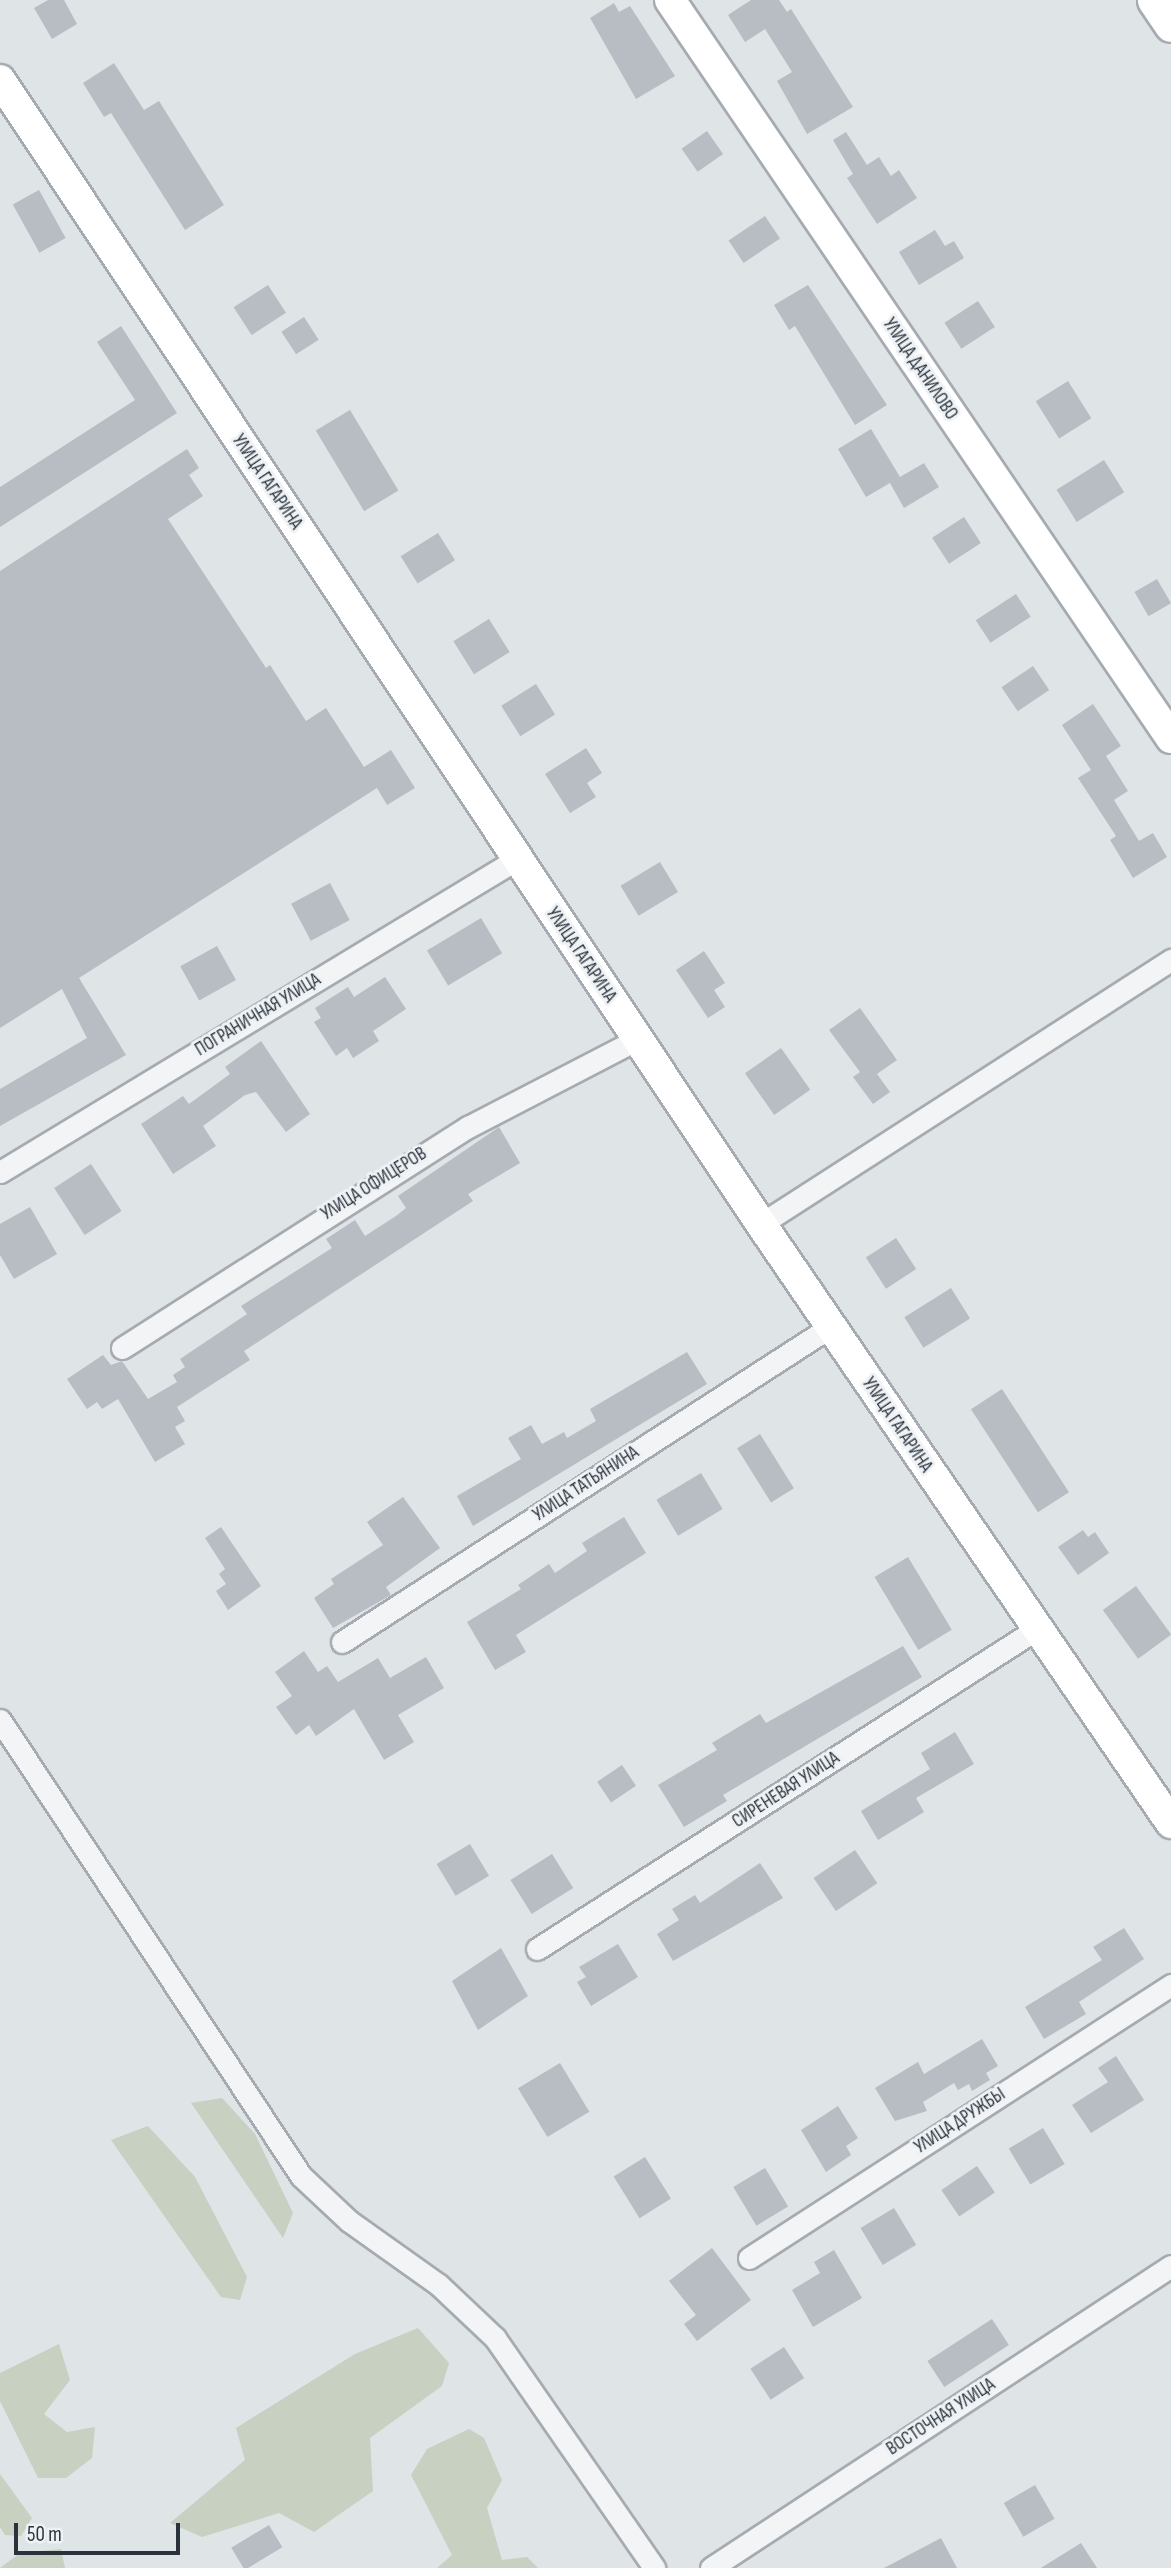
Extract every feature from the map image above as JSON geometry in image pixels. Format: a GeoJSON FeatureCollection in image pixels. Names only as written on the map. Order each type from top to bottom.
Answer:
{"type":"FeatureCollection","features":[{"type":"Feature","properties":{"kind":"main road"},"geometry":{"type":"LineString","coordinates":[[1154,0],[1171,25]]}},
{"type":"Feature","properties":{"kind":"street","name":"УЛИЦА ДАНИЛОВО"},"geometry":{"type":"LineString","coordinates":[[670,0],[1171,738]]}},
{"type":"Feature","properties":{"kind":"street","name":"УЛИЦА ГАГАРИНА"},"geometry":{"type":"LineString","coordinates":[[2,86],[830,1327],[1035,1630],[1171,1823]]}},
{"type":"Feature","properties":{"kind":"street","name":"ПОГРАНИЧНАЯ УЛИЦА"},"geometry":{"type":"LineString","coordinates":[[0,1172],[517,859]]}},
{"type":"Feature","properties":{"kind":"street"},"geometry":{"type":"LineString","coordinates":[[761,1224],[1171,960]]}},
{"type":"Feature","properties":{"kind":"street","name":"УЛИЦА ОФИЦЕРОВ"},"geometry":{"type":"LineString","coordinates":[[122,1348],[468,1126],[638,1040]]}},
{"type":"Feature","properties":{"kind":"street","name":"УЛИЦА ТАТЬЯНИНА"},"geometry":{"type":"LineString","coordinates":[[342,1642],[830,1327]]}},
{"type":"Feature","properties":{"kind":"street","name":"СИРЕНЕВАЯ УЛИЦА"},"geometry":{"type":"LineString","coordinates":[[537,1950],[1035,1630]]}},
{"type":"Feature","properties":{"kind":"street"},"geometry":{"type":"LineString","coordinates":[[0,1720],[301,2176],[349,2221],[439,2285],[495,2337],[654,2568]]}},
{"type":"Feature","properties":{"kind":"street","name":"УЛИЦА ДРУЖБЫ"},"geometry":{"type":"LineString","coordinates":[[749,2258],[1171,1985]]}},
{"type":"Feature","properties":{"kind":"street","name":"ВОСТОЧНАЯ УЛИЦА"},"geometry":{"type":"LineString","coordinates":[[711,2568],[1171,2266]]}},
{"type":"Feature","properties":{"kind":"green space"},"geometry":{"type":"Polygon","coordinates":[[[222,2098],[255,2134],[293,2213],[283,2238],[191,2103],[222,2098]]]}},
{"type":"Feature","properties":{"kind":"green space"},"geometry":{"type":"Polygon","coordinates":[[[148,2126],[195,2177],[247,2277],[240,2300],[221,2297],[111,2140],[148,2126]]]}},
{"type":"Feature","properties":{"kind":"green space"},"geometry":{"type":"Polygon","coordinates":[[[418,2328],[449,2363],[442,2386],[370,2438],[373,2491],[314,2532],[279,2513],[202,2537],[170,2523],[245,2460],[236,2428],[355,2354],[418,2328]]]}},
{"type":"Feature","properties":{"kind":"green space"},"geometry":{"type":"Polygon","coordinates":[[[59,2344],[70,2380],[44,2414],[67,2432],[95,2427],[92,2458],[66,2478],[38,2478],[0,2401],[0,2373],[59,2344]]]}},
{"type":"Feature","properties":{"kind":"green space"},"geometry":{"type":"Polygon","coordinates":[[[469,2429],[484,2438],[502,2480],[487,2508],[502,2560],[527,2557],[538,2568],[437,2568],[452,2555],[411,2475],[427,2449],[469,2429]]]}},
{"type":"Feature","properties":{"kind":"green space"},"geometry":{"type":"Polygon","coordinates":[[[0,2474],[32,2518],[21,2536],[5,2535],[0,2527],[0,2474]]]}},
{"type":"Feature","properties":{"kind":"green space"},"geometry":{"type":"Polygon","coordinates":[[[61,2549],[65,2568],[0,2568],[20,2553],[61,2549]]]}},
{"type":"Feature","properties":{"kind":"building"},"geometry":{"type":"Polygon","coordinates":[[[48,0],[64,0],[77,24],[52,39],[34,8],[48,0]]]}},
{"type":"Feature","properties":{"kind":"building"},"geometry":{"type":"Polygon","coordinates":[[[751,0],[779,0],[787,12],[791,9],[853,107],[807,134],[777,81],[792,72],[765,29],[745,42],[728,15],[751,0]]]}},
{"type":"Feature","properties":{"kind":"building"},"geometry":{"type":"Polygon","coordinates":[[[614,3],[619,12],[630,6],[675,76],[636,99],[590,18],[614,3]]]}},
{"type":"Feature","properties":{"kind":"building"},"geometry":{"type":"Polygon","coordinates":[[[114,63],[144,110],[159,101],[224,205],[185,230],[111,113],[104,117],[83,83],[114,63]]]}},
{"type":"Feature","properties":{"kind":"building"},"geometry":{"type":"Polygon","coordinates":[[[707,131],[723,154],[698,172],[682,149],[707,131]]]}},
{"type":"Feature","properties":{"kind":"building"},"geometry":{"type":"Polygon","coordinates":[[[846,132],[867,165],[879,157],[891,176],[899,170],[917,198],[877,224],[847,178],[853,174],[833,140],[846,132]]]}},
{"type":"Feature","properties":{"kind":"building"},"geometry":{"type":"Polygon","coordinates":[[[39,190],[66,238],[39,253],[13,205],[39,190]]]}},
{"type":"Feature","properties":{"kind":"building"},"geometry":{"type":"Polygon","coordinates":[[[765,216],[780,238],[744,263],[729,241],[765,216]]]}},
{"type":"Feature","properties":{"kind":"building"},"geometry":{"type":"Polygon","coordinates":[[[935,230],[945,246],[954,241],[964,258],[919,285],[899,252],[935,230]]]}},
{"type":"Feature","properties":{"kind":"building"},"geometry":{"type":"Polygon","coordinates":[[[268,285],[286,313],[252,335],[234,307],[268,285]]]}},
{"type":"Feature","properties":{"kind":"building"},"geometry":{"type":"Polygon","coordinates":[[[808,285],[887,405],[855,425],[795,326],[789,330],[774,305],[808,285]]]}},
{"type":"Feature","properties":{"kind":"building"},"geometry":{"type":"Polygon","coordinates":[[[978,301],[995,327],[961,349],[944,323],[978,301]]]}},
{"type":"Feature","properties":{"kind":"building"},"geometry":{"type":"Polygon","coordinates":[[[304,317],[319,340],[296,354],[281,332],[304,317]]]}},
{"type":"Feature","properties":{"kind":"building"},"geometry":{"type":"Polygon","coordinates":[[[121,326],[177,413],[0,527],[0,487],[135,400],[97,342],[121,326]]]}},
{"type":"Feature","properties":{"kind":"building"},"geometry":{"type":"Polygon","coordinates":[[[1068,381],[1091,418],[1059,438],[1036,401],[1068,381]]]}},
{"type":"Feature","properties":{"kind":"building"},"geometry":{"type":"Polygon","coordinates":[[[350,410],[398,491],[364,511],[316,431],[350,410]]]}},
{"type":"Feature","properties":{"kind":"building"},"geometry":{"type":"Polygon","coordinates":[[[871,429],[900,477],[924,463],[939,487],[904,508],[890,483],[866,497],[838,449],[871,429]]]}},
{"type":"Feature","properties":{"kind":"building"},"geometry":{"type":"Polygon","coordinates":[[[187,449],[199,468],[189,475],[203,496],[168,519],[266,668],[270,665],[306,721],[326,708],[364,767],[391,750],[415,788],[387,805],[377,788],[79,978],[126,1055],[0,1126],[0,1089],[87,1038],[62,989],[0,1028],[0,571],[187,449]]]}},
{"type":"Feature","properties":{"kind":"building"},"geometry":{"type":"Polygon","coordinates":[[[1104,460],[1124,492],[1077,522],[1057,490],[1104,460]]]}},
{"type":"Feature","properties":{"kind":"building"},"geometry":{"type":"Polygon","coordinates":[[[964,517],[981,543],[949,564],[932,538],[964,517]]]}},
{"type":"Feature","properties":{"kind":"building"},"geometry":{"type":"Polygon","coordinates":[[[438,533],[455,560],[418,583],[401,556],[438,533]]]}},
{"type":"Feature","properties":{"kind":"building"},"geometry":{"type":"Polygon","coordinates":[[[1157,579],[1171,603],[1148,616],[1134,592],[1157,579]]]}},
{"type":"Feature","properties":{"kind":"building"},"geometry":{"type":"Polygon","coordinates":[[[1016,594],[1031,617],[990,643],[976,620],[1016,594]]]}},
{"type":"Feature","properties":{"kind":"building"},"geometry":{"type":"Polygon","coordinates":[[[489,619],[510,652],[474,674],[453,641],[489,619]]]}},
{"type":"Feature","properties":{"kind":"building"},"geometry":{"type":"Polygon","coordinates":[[[1033,666],[1049,690],[1018,711],[1001,687],[1033,666]]]}},
{"type":"Feature","properties":{"kind":"building"},"geometry":{"type":"Polygon","coordinates":[[[536,684],[555,715],[520,736],[501,706],[536,684]]]}},
{"type":"Feature","properties":{"kind":"building"},"geometry":{"type":"Polygon","coordinates":[[[1093,704],[1121,746],[1106,756],[1128,791],[1114,800],[1139,841],[1153,833],[1167,857],[1133,878],[1110,840],[1116,836],[1078,778],[1091,770],[1062,725],[1093,704]]]}},
{"type":"Feature","properties":{"kind":"building"},"geometry":{"type":"Polygon","coordinates":[[[586,748],[602,773],[587,783],[596,797],[570,813],[545,774],[586,748]]]}},
{"type":"Feature","properties":{"kind":"building"},"geometry":{"type":"Polygon","coordinates":[[[660,862],[678,892],[639,916],[621,886],[660,862]]]}},
{"type":"Feature","properties":{"kind":"building"},"geometry":{"type":"Polygon","coordinates":[[[330,883],[350,920],[311,941],[291,904],[330,883]]]}},
{"type":"Feature","properties":{"kind":"building"},"geometry":{"type":"Polygon","coordinates":[[[481,918],[502,953],[448,986],[427,950],[481,918]]]}},
{"type":"Feature","properties":{"kind":"building"},"geometry":{"type":"Polygon","coordinates":[[[217,946],[236,980],[199,1000],[180,966],[217,946]]]}},
{"type":"Feature","properties":{"kind":"building"},"geometry":{"type":"Polygon","coordinates":[[[704,951],[725,983],[714,990],[725,1007],[708,1018],[676,970],[704,951]]]}},
{"type":"Feature","properties":{"kind":"building"},"geometry":{"type":"Polygon","coordinates":[[[385,977],[406,1009],[373,1031],[379,1041],[353,1058],[347,1048],[336,1056],[314,1022],[321,1018],[315,1008],[348,987],[354,997],[385,977]]]}},
{"type":"Feature","properties":{"kind":"building"},"geometry":{"type":"Polygon","coordinates":[[[860,1008],[897,1060],[877,1074],[890,1092],[873,1104],[853,1077],[860,1072],[829,1030],[860,1008]]]}},
{"type":"Feature","properties":{"kind":"building"},"geometry":{"type":"Polygon","coordinates":[[[261,1041],[310,1114],[286,1132],[256,1092],[245,1095],[203,1126],[216,1146],[173,1174],[141,1124],[183,1096],[189,1104],[230,1074],[225,1067],[261,1041]]]}},
{"type":"Feature","properties":{"kind":"building"},"geometry":{"type":"Polygon","coordinates":[[[781,1048],[810,1090],[774,1115],[745,1073],[781,1048]]]}},
{"type":"Feature","properties":{"kind":"building"},"geometry":{"type":"Polygon","coordinates":[[[499,1127],[520,1163],[468,1194],[473,1201],[244,1351],[250,1360],[177,1407],[185,1421],[175,1427],[185,1444],[155,1462],[118,1399],[102,1409],[97,1402],[87,1409],[67,1379],[103,1355],[111,1365],[122,1361],[148,1399],[177,1382],[173,1375],[185,1367],[180,1359],[247,1314],[241,1306],[332,1248],[326,1239],[355,1220],[365,1236],[396,1216],[406,1208],[398,1196],[499,1127]]]}},
{"type":"Feature","properties":{"kind":"building"},"geometry":{"type":"Polygon","coordinates":[[[91,1164],[121,1211],[85,1235],[54,1188],[91,1164]]]}},
{"type":"Feature","properties":{"kind":"building"},"geometry":{"type":"Polygon","coordinates":[[[30,1207],[57,1254],[14,1279],[0,1255],[0,1224],[30,1207]]]}},
{"type":"Feature","properties":{"kind":"building"},"geometry":{"type":"Polygon","coordinates":[[[896,1238],[916,1269],[886,1289],[866,1258],[896,1238]]]}},
{"type":"Feature","properties":{"kind":"building"},"geometry":{"type":"Polygon","coordinates":[[[951,1288],[970,1319],[923,1348],[904,1317],[951,1288]]]}},
{"type":"Feature","properties":{"kind":"building"},"geometry":{"type":"Polygon","coordinates":[[[687,1352],[707,1384],[473,1526],[457,1496],[521,1459],[508,1438],[531,1425],[542,1444],[564,1432],[567,1438],[596,1421],[590,1409],[687,1352]]]}},
{"type":"Feature","properties":{"kind":"building"},"geometry":{"type":"Polygon","coordinates":[[[1002,1389],[1069,1492],[1038,1512],[971,1409],[1002,1389]]]}},
{"type":"Feature","properties":{"kind":"building"},"geometry":{"type":"Polygon","coordinates":[[[760,1434],[794,1488],[771,1503],[737,1448],[760,1434]]]}},
{"type":"Feature","properties":{"kind":"building"},"geometry":{"type":"Polygon","coordinates":[[[701,1473],[723,1509],[678,1536],[656,1500],[701,1473]]]}},
{"type":"Feature","properties":{"kind":"building"},"geometry":{"type":"Polygon","coordinates":[[[403,1497],[440,1548],[386,1587],[391,1595],[333,1628],[314,1598],[334,1584],[331,1579],[383,1545],[367,1522],[403,1497]]]}},
{"type":"Feature","properties":{"kind":"building"},"geometry":{"type":"Polygon","coordinates":[[[624,1517],[646,1553],[516,1635],[526,1652],[495,1670],[467,1622],[521,1589],[518,1585],[549,1564],[555,1573],[587,1551],[582,1543],[624,1517]]]}},
{"type":"Feature","properties":{"kind":"building"},"geometry":{"type":"Polygon","coordinates":[[[221,1527],[261,1586],[228,1610],[216,1591],[226,1584],[219,1574],[225,1569],[205,1538],[221,1527]]]}},
{"type":"Feature","properties":{"kind":"building"},"geometry":{"type":"Polygon","coordinates":[[[1083,1530],[1088,1537],[1095,1532],[1109,1553],[1078,1575],[1058,1547],[1083,1530]]]}},
{"type":"Feature","properties":{"kind":"building"},"geometry":{"type":"Polygon","coordinates":[[[908,1557],[952,1630],[918,1650],[875,1577],[908,1557]]]}},
{"type":"Feature","properties":{"kind":"building"},"geometry":{"type":"Polygon","coordinates":[[[1136,1586],[1171,1634],[1138,1659],[1103,1610],[1136,1586]]]}},
{"type":"Feature","properties":{"kind":"building"},"geometry":{"type":"Polygon","coordinates":[[[903,1646],[922,1677],[723,1795],[727,1801],[684,1827],[658,1785],[717,1750],[712,1743],[760,1714],[766,1723],[903,1646]]]}},
{"type":"Feature","properties":{"kind":"building"},"geometry":{"type":"Polygon","coordinates":[[[304,1651],[318,1672],[327,1666],[338,1682],[378,1658],[390,1678],[426,1657],[444,1688],[398,1715],[414,1742],[384,1760],[354,1709],[316,1736],[309,1725],[296,1735],[276,1707],[292,1696],[275,1672],[304,1651]]]}},
{"type":"Feature","properties":{"kind":"building"},"geometry":{"type":"Polygon","coordinates":[[[955,1732],[974,1764],[916,1798],[924,1812],[878,1840],[861,1811],[930,1769],[921,1753],[955,1732]]]}},
{"type":"Feature","properties":{"kind":"building"},"geometry":{"type":"Polygon","coordinates":[[[622,1765],[636,1786],[611,1803],[597,1782],[622,1765]]]}},
{"type":"Feature","properties":{"kind":"building"},"geometry":{"type":"Polygon","coordinates":[[[470,1844],[489,1876],[456,1896],[437,1864],[470,1844]]]}},
{"type":"Feature","properties":{"kind":"building"},"geometry":{"type":"Polygon","coordinates":[[[855,1850],[877,1883],[836,1911],[814,1878],[855,1850]]]}},
{"type":"Feature","properties":{"kind":"building"},"geometry":{"type":"Polygon","coordinates":[[[552,1854],[573,1888],[532,1914],[510,1880],[552,1854]]]}},
{"type":"Feature","properties":{"kind":"building"},"geometry":{"type":"Polygon","coordinates":[[[760,1863],[783,1898],[673,1961],[657,1934],[679,1920],[672,1909],[695,1895],[700,1903],[760,1863]]]}},
{"type":"Feature","properties":{"kind":"building"},"geometry":{"type":"Polygon","coordinates":[[[1124,1928],[1144,1959],[1079,2002],[1086,2014],[1044,2039],[1025,2007],[1102,1960],[1093,1947],[1124,1928]]]}},
{"type":"Feature","properties":{"kind":"building"},"geometry":{"type":"Polygon","coordinates":[[[618,1944],[638,1977],[591,2006],[577,1982],[586,1977],[579,1967],[618,1944]]]}},
{"type":"Feature","properties":{"kind":"building"},"geometry":{"type":"Polygon","coordinates":[[[501,1948],[528,1996],[478,2030],[452,1981],[501,1948]]]}},
{"type":"Feature","properties":{"kind":"building"},"geometry":{"type":"Polygon","coordinates":[[[982,2039],[998,2066],[986,2073],[990,2080],[972,2091],[969,2084],[958,2090],[954,2083],[923,2102],[927,2111],[895,2121],[875,2088],[918,2062],[924,2074],[982,2039]]]}},
{"type":"Feature","properties":{"kind":"building"},"geometry":{"type":"Polygon","coordinates":[[[1116,2056],[1144,2100],[1091,2133],[1072,2105],[1108,2082],[1098,2068],[1116,2056]]]}},
{"type":"Feature","properties":{"kind":"building"},"geometry":{"type":"Polygon","coordinates":[[[560,2063],[589,2112],[547,2137],[518,2088],[560,2063]]]}},
{"type":"Feature","properties":{"kind":"building"},"geometry":{"type":"Polygon","coordinates":[[[838,2106],[858,2138],[846,2146],[851,2155],[826,2172],[801,2130],[838,2106]]]}},
{"type":"Feature","properties":{"kind":"building"},"geometry":{"type":"Polygon","coordinates":[[[1043,2128],[1065,2164],[1030,2185],[1009,2149],[1043,2128]]]}},
{"type":"Feature","properties":{"kind":"building"},"geometry":{"type":"Polygon","coordinates":[[[645,2157],[671,2199],[640,2218],[614,2177],[645,2157]]]}},
{"type":"Feature","properties":{"kind":"building"},"geometry":{"type":"Polygon","coordinates":[[[977,2166],[995,2193],[959,2217],[941,2190],[977,2166]]]}},
{"type":"Feature","properties":{"kind":"building"},"geometry":{"type":"Polygon","coordinates":[[[765,2168],[788,2207],[756,2226],[733,2187],[765,2168]]]}},
{"type":"Feature","properties":{"kind":"building"},"geometry":{"type":"Polygon","coordinates":[[[894,2208],[916,2245],[883,2265],[861,2228],[894,2208]]]}},
{"type":"Feature","properties":{"kind":"building"},"geometry":{"type":"Polygon","coordinates":[[[712,2248],[751,2300],[697,2341],[684,2324],[696,2315],[669,2281],[712,2248]]]}},
{"type":"Feature","properties":{"kind":"building"},"geometry":{"type":"Polygon","coordinates":[[[834,2250],[862,2298],[813,2327],[792,2290],[820,2273],[814,2262],[834,2250]]]}},
{"type":"Feature","properties":{"kind":"building"},"geometry":{"type":"Polygon","coordinates":[[[992,2319],[1009,2345],[944,2387],[927,2361],[992,2319]]]}},
{"type":"Feature","properties":{"kind":"building"},"geometry":{"type":"Polygon","coordinates":[[[784,2347],[804,2378],[771,2400],[750,2369],[784,2347]]]}},
{"type":"Feature","properties":{"kind":"building"},"geometry":{"type":"Polygon","coordinates":[[[1035,2485],[1054,2519],[1023,2537],[1004,2503],[1035,2485]]]}},
{"type":"Feature","properties":{"kind":"building"},"geometry":{"type":"Polygon","coordinates":[[[269,2525],[282,2547],[248,2568],[244,2568],[231,2548],[269,2525]]]}},
{"type":"Feature","properties":{"kind":"building"},"geometry":{"type":"Polygon","coordinates":[[[941,2538],[957,2568],[884,2568],[941,2538]]]}},
{"type":"Feature","properties":{"kind":"building"},"geometry":{"type":"Polygon","coordinates":[[[1081,2543],[1097,2568],[1041,2568],[1081,2543]]]}}]}
